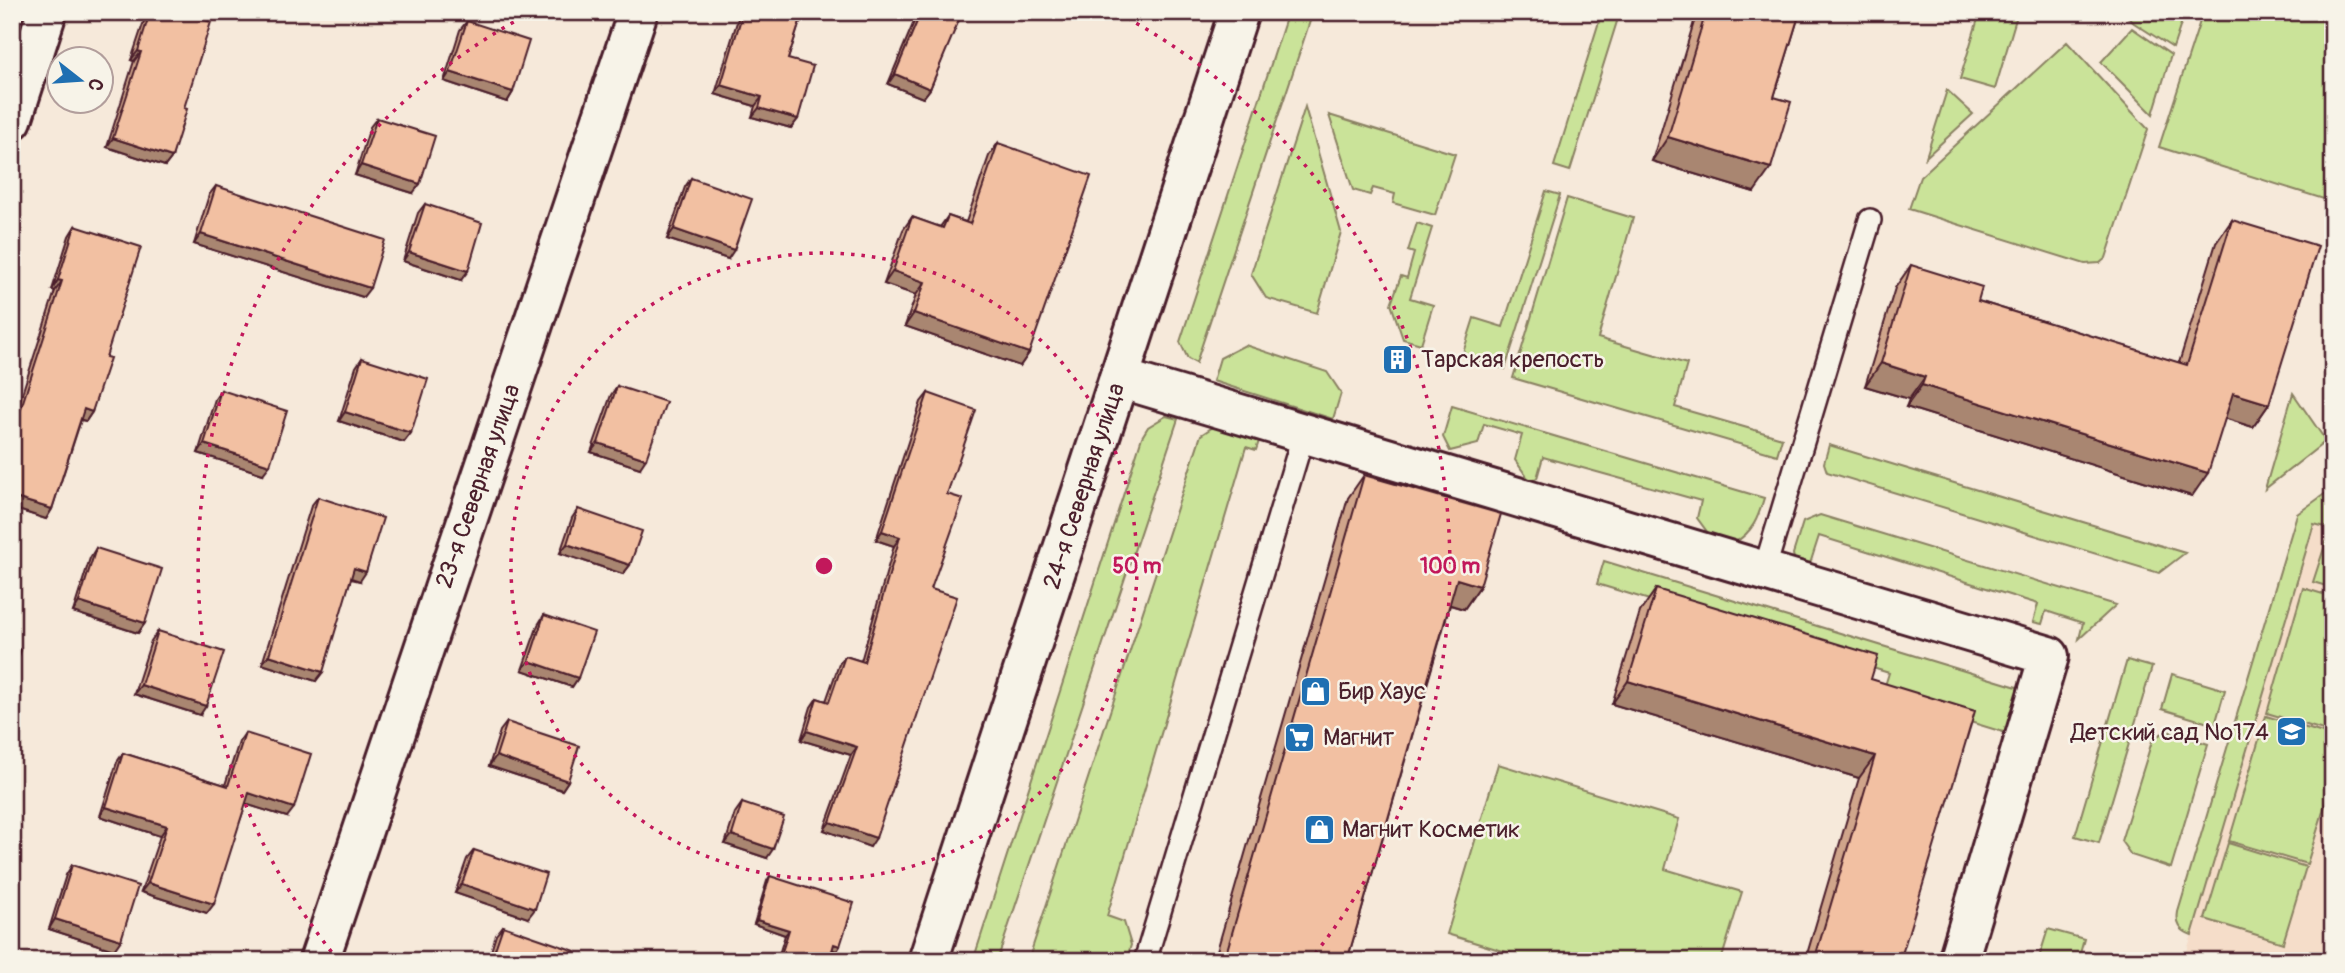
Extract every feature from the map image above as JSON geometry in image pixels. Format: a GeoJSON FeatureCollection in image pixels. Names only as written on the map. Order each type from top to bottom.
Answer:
{"type":"FeatureCollection","features":[{"type":"Feature","properties":{"kind":"street"},"geometry":{"type":"LineString","coordinates":[[12,120],[47,12]]}},
{"type":"Feature","properties":{"kind":"street","name":"23-я Северная улица"},"geometry":{"type":"LineString","coordinates":[[319,961],[638,12]]}},
{"type":"Feature","properties":{"kind":"street","name":"24-я Северная улица"},"geometry":{"type":"LineString","coordinates":[[928,961],[1239,12]]}},
{"type":"Feature","properties":{"kind":"street"},"geometry":{"type":"LineString","coordinates":[[1119,378],[2049,656],[1958,961]]}},
{"type":"Feature","properties":{"kind":"lane"},"geometry":{"type":"LineString","coordinates":[[1764,571],[1870,220]]}},
{"type":"Feature","properties":{"kind":"lane"},"geometry":{"type":"LineString","coordinates":[[1145,961],[1304,433]]}},
{"type":"Feature","properties":{"kind":"shaded area","name":"Детский сад №174"},"geometry":{"type":"Polygon","coordinates":[[[2314,524],[2333,529],[2333,961],[2184,961],[2314,524]]]}},
{"type":"Feature","properties":{"kind":"green space"},"geometry":{"type":"Polygon","coordinates":[[[1288,12],[1313,12],[1196,363],[1188,359],[1180,342],[1288,12]]]}},
{"type":"Feature","properties":{"kind":"green space"},"geometry":{"type":"Polygon","coordinates":[[[1602,12],[1620,12],[1570,171],[1554,166],[1602,12]]]}},
{"type":"Feature","properties":{"kind":"green space"},"geometry":{"type":"Polygon","coordinates":[[[1980,12],[2018,12],[1995,89],[1960,79],[1980,12]]]}},
{"type":"Feature","properties":{"kind":"green space"},"geometry":{"type":"Polygon","coordinates":[[[2122,12],[2185,12],[2173,48],[2122,12]]]}},
{"type":"Feature","properties":{"kind":"green space"},"geometry":{"type":"Polygon","coordinates":[[[2203,12],[2333,12],[2333,202],[2159,147],[2203,12]]]}},
{"type":"Feature","properties":{"kind":"green space"},"geometry":{"type":"Polygon","coordinates":[[[2132,28],[2171,55],[2153,114],[2101,62],[2132,28]]]}},
{"type":"Feature","properties":{"kind":"green space"},"geometry":{"type":"Polygon","coordinates":[[[2067,42],[2148,129],[2106,258],[2100,263],[2085,264],[1909,209],[1920,177],[2067,42]]]}},
{"type":"Feature","properties":{"kind":"green space"},"geometry":{"type":"Polygon","coordinates":[[[1947,90],[1973,114],[1926,157],[1947,90]]]}},
{"type":"Feature","properties":{"kind":"green space"},"geometry":{"type":"Polygon","coordinates":[[[1305,107],[1341,232],[1317,313],[1266,298],[1251,274],[1305,107]]]}},
{"type":"Feature","properties":{"kind":"green space"},"geometry":{"type":"Polygon","coordinates":[[[1329,115],[1455,154],[1435,215],[1393,203],[1395,194],[1373,188],[1370,195],[1353,190],[1329,115]]]}},
{"type":"Feature","properties":{"kind":"green space"},"geometry":{"type":"Polygon","coordinates":[[[1546,191],[1560,195],[1505,369],[1462,356],[1474,318],[1503,327],[1546,191]]]}},
{"type":"Feature","properties":{"kind":"green space"},"geometry":{"type":"Polygon","coordinates":[[[1567,198],[1633,218],[1598,338],[1687,364],[1675,407],[1782,438],[1777,455],[1513,378],[1567,198]]]}},
{"type":"Feature","properties":{"kind":"green space"},"geometry":{"type":"Polygon","coordinates":[[[1417,223],[1432,228],[1410,298],[1433,305],[1421,344],[1403,339],[1391,304],[1401,276],[1407,278],[1414,253],[1408,251],[1417,223]]]}},
{"type":"Feature","properties":{"kind":"green space"},"geometry":{"type":"Polygon","coordinates":[[[1245,345],[1327,372],[1341,393],[1333,419],[1213,381],[1220,358],[1245,345]]]}},
{"type":"Feature","properties":{"kind":"green space"},"geometry":{"type":"Polygon","coordinates":[[[2293,393],[2326,441],[2265,489],[2293,393]]]}},
{"type":"Feature","properties":{"kind":"green space"},"geometry":{"type":"Polygon","coordinates":[[[1452,406],[1764,498],[1754,524],[1740,539],[1734,543],[1711,537],[1697,518],[1701,501],[1543,457],[1537,478],[1530,481],[1515,460],[1522,435],[1484,424],[1478,444],[1450,451],[1443,437],[1452,406]]]}},
{"type":"Feature","properties":{"kind":"green space"},"geometry":{"type":"Polygon","coordinates":[[[1166,416],[1178,419],[997,961],[973,961],[1142,437],[1148,427],[1166,416]]]}},
{"type":"Feature","properties":{"kind":"green space"},"geometry":{"type":"Polygon","coordinates":[[[1213,427],[1259,441],[1256,450],[1246,447],[1107,916],[1124,922],[1131,945],[1126,961],[1028,961],[1201,435],[1213,427]]]}},
{"type":"Feature","properties":{"kind":"green space"},"geometry":{"type":"Polygon","coordinates":[[[1829,445],[2185,553],[2159,573],[1827,472],[1824,463],[1829,445]]]}},
{"type":"Feature","properties":{"kind":"green space"},"geometry":{"type":"Polygon","coordinates":[[[2330,490],[2333,491],[2333,529],[2314,524],[2192,935],[2180,926],[2178,912],[2297,514],[2330,490]]]}},
{"type":"Feature","properties":{"kind":"green space"},"geometry":{"type":"Polygon","coordinates":[[[1820,515],[2116,605],[2079,639],[2083,623],[2046,611],[2042,624],[2033,622],[2038,604],[1819,536],[1808,570],[1795,563],[1793,554],[1803,522],[1820,515]]]}},
{"type":"Feature","properties":{"kind":"green space"},"geometry":{"type":"Polygon","coordinates":[[[2326,542],[2333,544],[2333,588],[2313,582],[2326,542]]]}},
{"type":"Feature","properties":{"kind":"green space"},"geometry":{"type":"Polygon","coordinates":[[[1604,561],[2030,691],[2016,736],[1882,695],[1889,673],[1597,584],[1604,561]]]}},
{"type":"Feature","properties":{"kind":"green space"},"geometry":{"type":"Polygon","coordinates":[[[2303,588],[2333,597],[2333,733],[2267,713],[2303,588]]]}},
{"type":"Feature","properties":{"kind":"green space"},"geometry":{"type":"Polygon","coordinates":[[[2127,660],[2152,667],[2099,843],[2075,836],[2127,660]]]}},
{"type":"Feature","properties":{"kind":"green space"},"geometry":{"type":"Polygon","coordinates":[[[2172,674],[2225,690],[2215,725],[2162,709],[2172,674]]]}},
{"type":"Feature","properties":{"kind":"green space"},"geometry":{"type":"Polygon","coordinates":[[[2266,716],[2333,736],[2333,779],[2307,864],[2229,841],[2266,716]]]}},
{"type":"Feature","properties":{"kind":"green space"},"geometry":{"type":"Polygon","coordinates":[[[2167,731],[2208,744],[2171,868],[2131,855],[2121,841],[2153,738],[2167,731]]]}},
{"type":"Feature","properties":{"kind":"green space"},"geometry":{"type":"Polygon","coordinates":[[[1498,764],[1679,819],[1665,869],[1742,892],[1721,961],[1536,961],[1447,934],[1498,764]]]}},
{"type":"Feature","properties":{"kind":"green space"},"geometry":{"type":"Polygon","coordinates":[[[2228,843],[2306,867],[2283,943],[2205,919],[2228,843]]]}},
{"type":"Feature","properties":{"kind":"green space"},"geometry":{"type":"Polygon","coordinates":[[[2048,929],[2084,939],[2078,961],[2038,961],[2048,929]]]}},
{"type":"Feature","properties":{"kind":"building"},"geometry":{"type":"Polygon","coordinates":[[[150,12],[181,12],[211,22],[172,157],[113,138],[141,52],[138,51],[150,12]]]}},
{"type":"Feature","properties":{"kind":"building"},"geometry":{"type":"Polygon","coordinates":[[[743,12],[803,12],[788,59],[813,66],[798,119],[759,108],[762,97],[721,85],[743,12]]]}},
{"type":"Feature","properties":{"kind":"building"},"geometry":{"type":"Polygon","coordinates":[[[921,12],[962,13],[930,89],[895,74],[921,12]]]}},
{"type":"Feature","properties":{"kind":"building"},"geometry":{"type":"Polygon","coordinates":[[[1706,12],[1800,12],[1774,97],[1791,102],[1771,168],[1668,137],[1706,12]]]}},
{"type":"Feature","properties":{"kind":"building"},"geometry":{"type":"Polygon","coordinates":[[[467,21],[529,41],[513,92],[450,72],[467,21]]]}},
{"type":"Feature","properties":{"kind":"building"},"geometry":{"type":"Polygon","coordinates":[[[377,118],[435,136],[420,184],[361,165],[377,118]]]}},
{"type":"Feature","properties":{"kind":"building"},"geometry":{"type":"Polygon","coordinates":[[[998,143],[1091,176],[1029,353],[914,313],[925,282],[893,271],[912,217],[943,228],[948,216],[970,224],[998,143]]]}},
{"type":"Feature","properties":{"kind":"building"},"geometry":{"type":"Polygon","coordinates":[[[691,178],[752,199],[734,250],[674,229],[691,178]]]}},
{"type":"Feature","properties":{"kind":"building"},"geometry":{"type":"Polygon","coordinates":[[[216,186],[385,240],[370,288],[201,234],[216,186]]]}},
{"type":"Feature","properties":{"kind":"building"},"geometry":{"type":"Polygon","coordinates":[[[425,204],[482,223],[468,271],[409,252],[425,204]]]}},
{"type":"Feature","properties":{"kind":"building"},"geometry":{"type":"Polygon","coordinates":[[[2232,220],[2318,246],[2269,404],[2233,393],[2208,473],[1922,385],[1925,377],[1881,363],[1911,265],[1982,287],[1978,301],[2187,365],[2232,220]]]}},
{"type":"Feature","properties":{"kind":"building"},"geometry":{"type":"Polygon","coordinates":[[[75,226],[141,247],[106,357],[110,358],[92,412],[84,409],[52,509],[12,497],[12,436],[62,281],[58,280],[75,226]]]}},
{"type":"Feature","properties":{"kind":"building"},"geometry":{"type":"Polygon","coordinates":[[[362,358],[428,379],[411,433],[345,412],[362,358]]]}},
{"type":"Feature","properties":{"kind":"building"},"geometry":{"type":"Polygon","coordinates":[[[617,386],[666,402],[646,459],[598,443],[617,386]]]}},
{"type":"Feature","properties":{"kind":"building"},"geometry":{"type":"Polygon","coordinates":[[[221,390],[287,411],[270,465],[204,444],[221,390]]]}},
{"type":"Feature","properties":{"kind":"building"},"geometry":{"type":"Polygon","coordinates":[[[928,393],[976,410],[947,494],[963,499],[931,589],[957,597],[876,838],[830,822],[857,747],[807,731],[817,698],[829,702],[845,656],[864,662],[900,537],[882,531],[928,393]]]}},
{"type":"Feature","properties":{"kind":"building"},"geometry":{"type":"Polygon","coordinates":[[[1364,475],[1501,514],[1480,586],[1457,579],[1347,961],[1224,961],[1364,475]]]}},
{"type":"Feature","properties":{"kind":"building"},"geometry":{"type":"Polygon","coordinates":[[[318,497],[383,518],[366,572],[354,568],[323,672],[269,655],[318,497]]]}},
{"type":"Feature","properties":{"kind":"building"},"geometry":{"type":"Polygon","coordinates":[[[578,509],[642,531],[630,565],[567,544],[578,509]]]}},
{"type":"Feature","properties":{"kind":"building"},"geometry":{"type":"Polygon","coordinates":[[[96,548],[162,569],[145,623],[79,602],[96,548]]]}},
{"type":"Feature","properties":{"kind":"building"},"geometry":{"type":"Polygon","coordinates":[[[12,575],[19,577],[12,599],[12,575]]]}},
{"type":"Feature","properties":{"kind":"building"},"geometry":{"type":"Polygon","coordinates":[[[1656,589],[1878,656],[1871,679],[1975,711],[1900,961],[1814,961],[1875,756],[1628,681],[1656,589]]]}},
{"type":"Feature","properties":{"kind":"building"},"geometry":{"type":"Polygon","coordinates":[[[544,615],[594,632],[578,678],[529,661],[544,615]]]}},
{"type":"Feature","properties":{"kind":"building"},"geometry":{"type":"Polygon","coordinates":[[[158,631],[224,652],[206,706],[141,685],[158,631]]]}},
{"type":"Feature","properties":{"kind":"building"},"geometry":{"type":"Polygon","coordinates":[[[12,647],[21,650],[12,677],[12,647]]]}},
{"type":"Feature","properties":{"kind":"building"},"geometry":{"type":"Polygon","coordinates":[[[507,722],[579,746],[568,781],[496,756],[507,722]]]}},
{"type":"Feature","properties":{"kind":"building"},"geometry":{"type":"Polygon","coordinates":[[[245,733],[311,754],[294,808],[249,793],[214,904],[148,883],[167,826],[106,807],[123,753],[228,786],[245,733]]]}},
{"type":"Feature","properties":{"kind":"building"},"geometry":{"type":"Polygon","coordinates":[[[742,803],[784,817],[773,849],[732,835],[742,803]]]}},
{"type":"Feature","properties":{"kind":"building"},"geometry":{"type":"Polygon","coordinates":[[[474,850],[546,874],[535,909],[462,884],[474,850]]]}},
{"type":"Feature","properties":{"kind":"building"},"geometry":{"type":"Polygon","coordinates":[[[72,865],[138,886],[121,940],[55,919],[72,865]]]}},
{"type":"Feature","properties":{"kind":"building"},"geometry":{"type":"Polygon","coordinates":[[[770,876],[854,903],[840,946],[834,944],[829,961],[779,961],[789,930],[757,920],[770,876]]]}},
{"type":"Feature","properties":{"kind":"building"},"geometry":{"type":"Polygon","coordinates":[[[503,926],[575,951],[572,961],[491,961],[503,926]]]}},
{"type":"Feature","properties":{"kind":"place","name":"Тарская крепость"},"geometry":{"type":"Point","coordinates":[1398,359]}},
{"type":"Feature","properties":{"kind":"place","name":"Бир Хаус"},"geometry":{"type":"Point","coordinates":[1315,691]}},
{"type":"Feature","properties":{"kind":"place","name":"Детский сад №174"},"geometry":{"type":"Point","coordinates":[2292,732]}},
{"type":"Feature","properties":{"kind":"place","name":"Магнит"},"geometry":{"type":"Point","coordinates":[1300,737]}},
{"type":"Feature","properties":{"kind":"place","name":"Магнит Косметик"},"geometry":{"type":"Point","coordinates":[1319,829]}}]}
